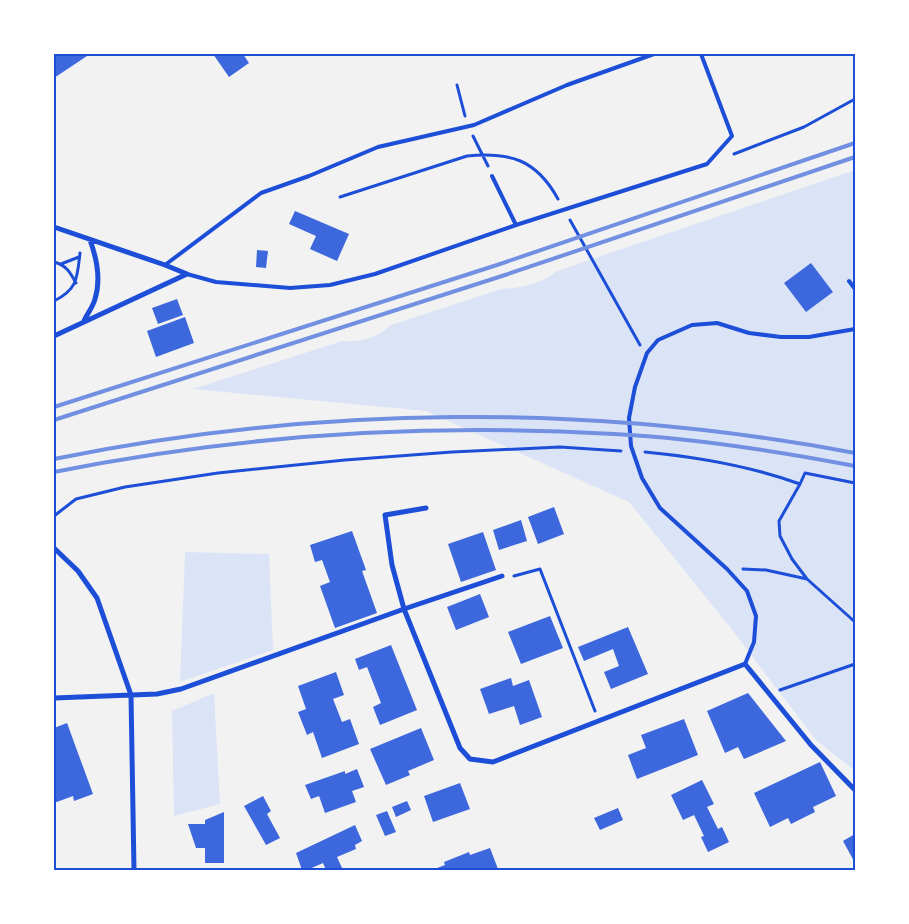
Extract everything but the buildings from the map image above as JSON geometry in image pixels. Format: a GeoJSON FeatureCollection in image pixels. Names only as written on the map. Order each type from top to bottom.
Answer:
{"type":"FeatureCollection","features":[{"type":"Feature","properties":{"kind":"street"},"geometry":{"type":"LineString","coordinates":[[54,227],[187,274]]}},
{"type":"Feature","properties":{"kind":"street"},"geometry":{"type":"LineString","coordinates":[[84,322],[95,300],[98,270],[90,240]]}},
{"type":"Feature","properties":{"kind":"street"},"geometry":{"type":"LineString","coordinates":[[54,336],[187,274]]}},
{"type":"Feature","properties":{"kind":"street"},"geometry":{"type":"LineString","coordinates":[[426,508],[384,515],[392,566],[404,609],[460,748],[470,759],[493,762],[745,664],[811,745],[855,790]]}},
{"type":"Feature","properties":{"kind":"street"},"geometry":{"type":"LineString","coordinates":[[54,548],[78,571],[97,598],[131,695],[134,870]]}},
{"type":"Feature","properties":{"kind":"street"},"geometry":{"type":"LineString","coordinates":[[54,698],[157,694],[181,689],[502,576]]}},
{"type":"Feature","properties":{"kind":"lane"},"geometry":{"type":"LineString","coordinates":[[165,265],[261,193],[309,176],[378,146],[468,126],[566,85],[654,54]]}},
{"type":"Feature","properties":{"kind":"lane"},"geometry":{"type":"LineString","coordinates":[[187,274],[216,282],[249,285],[290,288],[330,285],[375,274],[516,225],[707,164],[732,136],[701,54]]}},
{"type":"Feature","properties":{"kind":"lane"},"geometry":{"type":"LineString","coordinates":[[492,176],[516,225]]}},
{"type":"Feature","properties":{"kind":"lane"},"geometry":{"type":"LineString","coordinates":[[849,281],[855,289]]}},
{"type":"Feature","properties":{"kind":"lane"},"geometry":{"type":"LineString","coordinates":[[745,664],[754,642],[756,616],[747,591],[727,569],[660,508],[642,478],[631,446],[629,418],[631,402],[640,372],[647,353],[658,340],[692,325],[718,322],[749,332],[781,337],[810,337],[855,328]]}},
{"type":"Feature","properties":{"kind":"path"},"geometry":{"type":"LineString","coordinates":[[457,85],[468,126],[492,176]]}},
{"type":"Feature","properties":{"kind":"path"},"geometry":{"type":"LineString","coordinates":[[733,154],[804,127],[855,99]]}},
{"type":"Feature","properties":{"kind":"path"},"geometry":{"type":"LineString","coordinates":[[340,197],[466,156],[486,154],[520,160],[533,169],[552,187],[561,204]]}},
{"type":"Feature","properties":{"kind":"path"},"geometry":{"type":"LineString","coordinates":[[566,212],[637,341],[647,353]]}},
{"type":"Feature","properties":{"kind":"path"},"geometry":{"type":"LineString","coordinates":[[54,301],[65,296],[76,283],[82,237]]}},
{"type":"Feature","properties":{"kind":"path"},"geometry":{"type":"LineString","coordinates":[[61,264],[80,257]]}},
{"type":"Feature","properties":{"kind":"path"},"geometry":{"type":"LineString","coordinates":[[54,262],[68,269],[76,283]]}},
{"type":"Feature","properties":{"kind":"path"},"geometry":{"type":"LineString","coordinates":[[54,516],[76,499],[125,487],[218,473],[345,460],[452,452],[560,447],[624,451]]}},
{"type":"Feature","properties":{"kind":"path"},"geometry":{"type":"LineString","coordinates":[[642,452],[689,456],[774,474],[800,484]]}},
{"type":"Feature","properties":{"kind":"path"},"geometry":{"type":"LineString","coordinates":[[855,483],[805,473],[779,521],[780,536],[792,559],[806,579],[855,622]]}},
{"type":"Feature","properties":{"kind":"path"},"geometry":{"type":"LineString","coordinates":[[502,576],[510,577],[540,569],[599,720]]}},
{"type":"Feature","properties":{"kind":"path"},"geometry":{"type":"LineString","coordinates":[[727,569],[766,570],[806,579]]}},
{"type":"Feature","properties":{"kind":"path"},"geometry":{"type":"LineString","coordinates":[[769,694],[855,664]]}},
{"type":"Feature","properties":{"kind":"shaded area"},"geometry":{"type":"Polygon","coordinates":[[[855,170],[855,771],[816,740],[730,627],[629,502],[426,411],[193,389],[342,341],[356,341],[368,338],[380,333],[391,325],[501,289],[531,284],[557,271],[855,170]]]}},
{"type":"Feature","properties":{"kind":"shaded area"},"geometry":{"type":"Polygon","coordinates":[[[185,552],[269,554],[273,650],[180,682],[185,552]]]}},
{"type":"Feature","properties":{"kind":"shaded area"},"geometry":{"type":"Polygon","coordinates":[[[214,693],[220,804],[174,816],[172,711],[214,693]]]}},
{"type":"Feature","properties":{"kind":"railway"},"geometry":{"type":"LineString","coordinates":[[54,407],[497,265],[855,143]]}},
{"type":"Feature","properties":{"kind":"railway"},"geometry":{"type":"LineString","coordinates":[[54,420],[502,276],[855,157]]}},
{"type":"Feature","properties":{"kind":"railway"},"geometry":{"type":"LineString","coordinates":[[54,459],[153,441],[253,428],[354,420],[454,417],[555,419],[656,425],[756,437],[855,453]]}},
{"type":"Feature","properties":{"kind":"railway"},"geometry":{"type":"LineString","coordinates":[[54,472],[123,459],[262,441],[403,431],[473,430],[644,436],[765,450],[855,466]]}}]}
